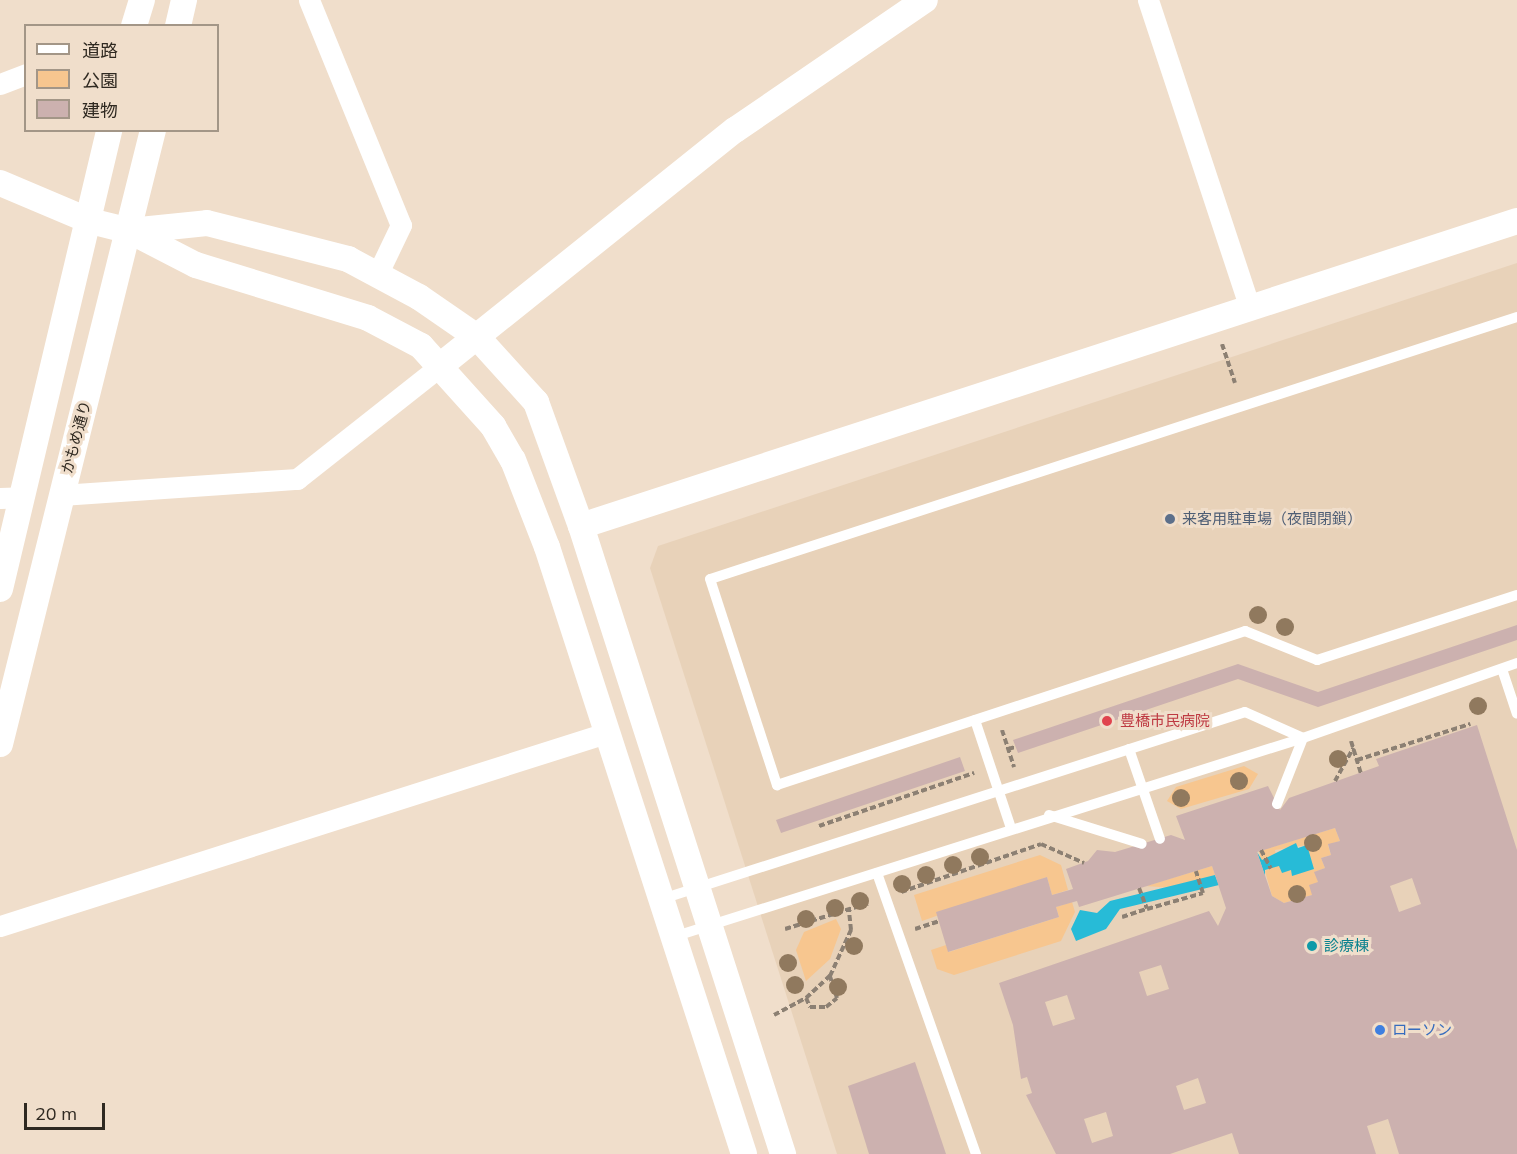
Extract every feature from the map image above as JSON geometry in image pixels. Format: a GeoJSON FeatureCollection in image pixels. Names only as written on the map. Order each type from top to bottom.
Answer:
{"type":"FeatureCollection","features":[{"type":"Feature","properties":{"kind":"street"},"geometry":{"type":"LineString","coordinates":[[135,24],[142,0]]}},
{"type":"Feature","properties":{"kind":"street"},"geometry":{"type":"LineString","coordinates":[[179,24],[185,0]]}},
{"type":"Feature","properties":{"kind":"street"},"geometry":{"type":"LineString","coordinates":[[309,0],[400,225],[378,273]]}},
{"type":"Feature","properties":{"kind":"street"},"geometry":{"type":"LineString","coordinates":[[62,495],[297,479],[735,130],[925,0]]}},
{"type":"Feature","properties":{"kind":"street"},"geometry":{"type":"LineString","coordinates":[[1148,0],[1249,305]]}},
{"type":"Feature","properties":{"kind":"street"},"geometry":{"type":"LineString","coordinates":[[0,84],[24,75]]}},
{"type":"Feature","properties":{"kind":"street"},"geometry":{"type":"LineString","coordinates":[[0,589],[11,498],[90,221],[109,132]]}},
{"type":"Feature","properties":{"kind":"street","name":"かもめ通り"},"geometry":{"type":"LineString","coordinates":[[0,744],[153,132]]}},
{"type":"Feature","properties":{"kind":"street"},"geometry":{"type":"LineString","coordinates":[[0,183],[90,221],[129,231],[196,266],[368,318],[421,346],[493,426],[513,460],[662,899],[744,1154]]}},
{"type":"Feature","properties":{"kind":"street"},"geometry":{"type":"LineString","coordinates":[[129,231],[207,223],[313,247],[378,273],[477,337],[536,402],[581,526],[783,1154]]}},
{"type":"Feature","properties":{"kind":"street"},"geometry":{"type":"LineString","coordinates":[[581,526],[1249,305],[1516,225]]}},
{"type":"Feature","properties":{"kind":"street"},"geometry":{"type":"LineString","coordinates":[[0,926],[606,733]]}},
{"type":"Feature","properties":{"kind":"lane"},"geometry":{"type":"LineString","coordinates":[[1517,317],[710,579],[777,785],[1245,631],[1317,660],[1517,595]]}},
{"type":"Feature","properties":{"kind":"lane"},"geometry":{"type":"LineString","coordinates":[[673,937],[877,873],[1049,815],[1303,738],[1517,663]]}},
{"type":"Feature","properties":{"kind":"lane"},"geometry":{"type":"LineString","coordinates":[[1502,669],[1517,714]]}},
{"type":"Feature","properties":{"kind":"lane"},"geometry":{"type":"LineString","coordinates":[[662,899],[1245,712],[1303,738]]}},
{"type":"Feature","properties":{"kind":"lane"},"geometry":{"type":"LineString","coordinates":[[975,720],[1011,828]]}},
{"type":"Feature","properties":{"kind":"lane"},"geometry":{"type":"LineString","coordinates":[[1277,804],[1303,738]]}},
{"type":"Feature","properties":{"kind":"lane"},"geometry":{"type":"LineString","coordinates":[[1129,748],[1160,839]]}},
{"type":"Feature","properties":{"kind":"lane"},"geometry":{"type":"LineString","coordinates":[[1049,815],[1142,844]]}},
{"type":"Feature","properties":{"kind":"lane"},"geometry":{"type":"LineString","coordinates":[[877,873],[976,1154]]}},
{"type":"Feature","properties":{"kind":"path"},"geometry":{"type":"LineString","coordinates":[[1228,362],[1235,383]]}},
{"type":"Feature","properties":{"kind":"path"},"geometry":{"type":"LineString","coordinates":[[1357,760],[1470,724]]}},
{"type":"Feature","properties":{"kind":"path"},"geometry":{"type":"LineString","coordinates":[[1000,726],[1014,767]]}},
{"type":"Feature","properties":{"kind":"path"},"geometry":{"type":"LineString","coordinates":[[1348,732],[1361,773]]}},
{"type":"Feature","properties":{"kind":"path"},"geometry":{"type":"LineString","coordinates":[[1008,749],[1015,747]]}},
{"type":"Feature","properties":{"kind":"path"},"geometry":{"type":"LineString","coordinates":[[1335,781],[1353,748]]}},
{"type":"Feature","properties":{"kind":"path"},"geometry":{"type":"LineString","coordinates":[[810,829],[974,773],[970,762]]}},
{"type":"Feature","properties":{"kind":"path"},"geometry":{"type":"LineString","coordinates":[[898,893],[1041,844],[1084,863]]}},
{"type":"Feature","properties":{"kind":"path"},"geometry":{"type":"LineString","coordinates":[[1261,850],[1267,858],[1270,869]]}},
{"type":"Feature","properties":{"kind":"path"},"geometry":{"type":"LineString","coordinates":[[1122,917],[1202,890],[1196,871]]}},
{"type":"Feature","properties":{"kind":"path"},"geometry":{"type":"LineString","coordinates":[[1140,890],[1147,909]]}},
{"type":"Feature","properties":{"kind":"path"},"geometry":{"type":"LineString","coordinates":[[785,929],[873,902]]}},
{"type":"Feature","properties":{"kind":"path"},"geometry":{"type":"LineString","coordinates":[[774,1015],[806,998],[830,976],[851,930],[849,910]]}},
{"type":"Feature","properties":{"kind":"path"},"geometry":{"type":"LineString","coordinates":[[900,934],[939,921]]}},
{"type":"Feature","properties":{"kind":"path"},"geometry":{"type":"LineString","coordinates":[[806,998],[810,1007],[826,1007],[837,998],[830,976]]}},
{"type":"Feature","properties":{"kind":"shaded area","name":"豊橋市民病院"},"geometry":{"type":"Polygon","coordinates":[[[1517,263],[1517,1154],[837,1154],[650,568],[658,546],[1517,263]]]}},
{"type":"Feature","properties":{"kind":"green space"},"geometry":{"type":"Polygon","coordinates":[[[1244,766],[1258,774],[1249,789],[1181,809],[1167,801],[1176,787],[1244,766]]]}},
{"type":"Feature","properties":{"kind":"green space"},"geometry":{"type":"Polygon","coordinates":[[[1335,828],[1340,841],[1328,845],[1331,855],[1321,858],[1325,868],[1315,872],[1318,882],[1312,895],[1284,903],[1272,896],[1265,871],[1307,845],[1275,850],[1276,856],[1261,860],[1259,851],[1335,828]]]}},
{"type":"Feature","properties":{"kind":"green space"},"geometry":{"type":"Polygon","coordinates":[[[1040,855],[1061,865],[1068,890],[1052,895],[1047,877],[922,921],[914,895],[1040,855]]]}},
{"type":"Feature","properties":{"kind":"green space"},"geometry":{"type":"Polygon","coordinates":[[[1212,866],[1215,875],[1172,888],[1146,886],[1212,866]]]}},
{"type":"Feature","properties":{"kind":"green space"},"geometry":{"type":"Polygon","coordinates":[[[1072,902],[1075,912],[1061,941],[954,975],[937,969],[931,950],[946,945],[949,952],[1059,917],[1056,907],[1072,902]]]}},
{"type":"Feature","properties":{"kind":"green space"},"geometry":{"type":"Polygon","coordinates":[[[836,919],[841,929],[830,959],[806,981],[796,950],[804,932],[836,919]]]}},
{"type":"Feature","properties":{"kind":"water"},"geometry":{"type":"Polygon","coordinates":[[[1296,843],[1298,848],[1307,845],[1314,869],[1292,876],[1291,870],[1282,873],[1279,866],[1265,870],[1265,876],[1257,852],[1262,860],[1296,843]]]}},
{"type":"Feature","properties":{"kind":"water"},"geometry":{"type":"Polygon","coordinates":[[[1215,875],[1219,885],[1120,909],[1106,929],[1076,941],[1071,929],[1080,910],[1097,913],[1110,901],[1215,875]]]}},
{"type":"Feature","properties":{"kind":"building"},"geometry":{"type":"Polygon","coordinates":[[[1517,625],[1517,640],[1318,707],[1238,679],[1018,753],[1013,740],[1238,664],[1318,692],[1517,625]]]}},
{"type":"Feature","properties":{"kind":"building","name":"診療棟"},"geometry":{"type":"Polygon","coordinates":[[[1477,725],[1517,850],[1517,1154],[1399,1154],[1388,1119],[1367,1126],[1376,1154],[1239,1154],[1232,1133],[1170,1154],[1056,1154],[1026,1095],[1032,1093],[1027,1077],[1021,1079],[1013,1025],[999,983],[1209,911],[1218,926],[1226,908],[1212,866],[1079,907],[1077,901],[1056,907],[1059,917],[948,952],[936,912],[1047,877],[1052,895],[1073,889],[1066,869],[1088,861],[1097,850],[1115,852],[1171,835],[1185,840],[1176,816],[1268,786],[1280,810],[1289,798],[1379,766],[1376,759],[1477,725]],[[1335,828],[1257,852],[1272,896],[1284,903],[1312,895],[1309,885],[1318,882],[1314,872],[1325,868],[1321,858],[1331,855],[1328,844],[1340,841],[1335,828]],[[1412,878],[1390,886],[1399,912],[1421,904],[1412,878]],[[1161,965],[1139,972],[1147,996],[1169,989],[1161,965]],[[1067,995],[1045,1002],[1053,1026],[1075,1019],[1067,995]],[[1198,1078],[1176,1086],[1184,1110],[1206,1103],[1198,1078]],[[1106,1112],[1084,1119],[1092,1143],[1113,1136],[1106,1112]]]}},
{"type":"Feature","properties":{"kind":"building"},"geometry":{"type":"Polygon","coordinates":[[[960,757],[965,771],[781,833],[776,820],[960,757]]]}},
{"type":"Feature","properties":{"kind":"building"},"geometry":{"type":"Polygon","coordinates":[[[915,1062],[946,1154],[869,1154],[848,1086],[915,1062]]]}},
{"type":"Feature","properties":{"kind":"place","name":"来客用駐車場（夜間閉鎖）"},"geometry":{"type":"Point","coordinates":[1170,519]}},
{"type":"Feature","properties":{"kind":"place","name":"豊橋市民病院"},"geometry":{"type":"Point","coordinates":[1107,721]}},
{"type":"Feature","properties":{"kind":"place","name":"診療棟"},"geometry":{"type":"Point","coordinates":[1312,946]}},
{"type":"Feature","properties":{"kind":"place","name":"ローソン"},"geometry":{"type":"Point","coordinates":[1380,1030]}}]}
